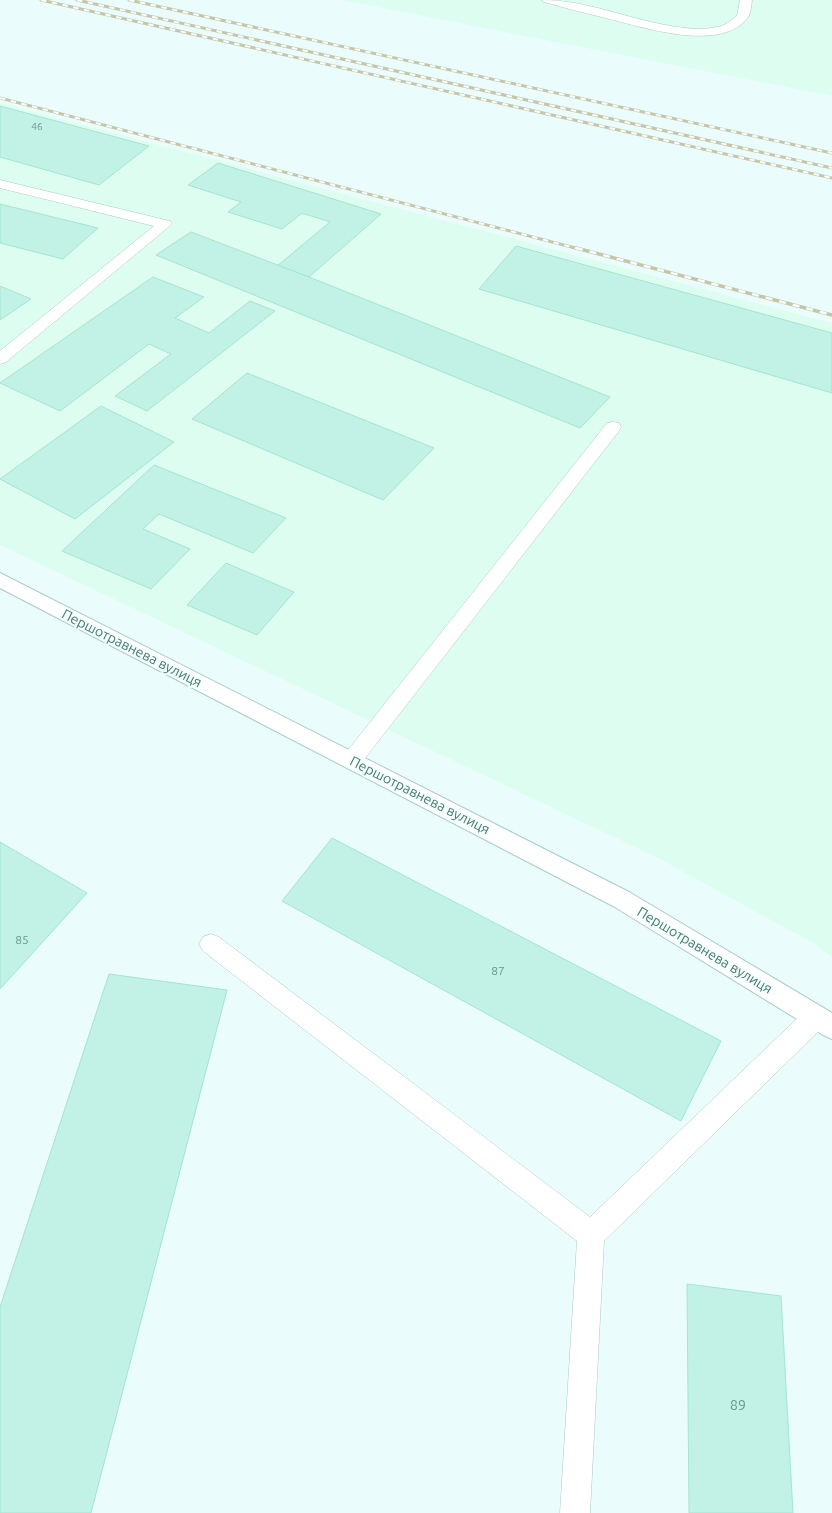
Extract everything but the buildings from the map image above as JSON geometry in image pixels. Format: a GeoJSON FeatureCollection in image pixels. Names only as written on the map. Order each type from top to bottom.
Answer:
{"type":"FeatureCollection","features":[{"type":"Feature","properties":{"kind":"street","name":"Першотравнева вулиця"},"geometry":{"type":"LineString","coordinates":[[0,580],[621,899],[824,1022]]}},
{"type":"Feature","properties":{"kind":"lane"},"geometry":{"type":"LineString","coordinates":[[548,0],[669,30],[701,33],[716,31],[735,24],[743,17],[746,0]]}},
{"type":"Feature","properties":{"kind":"lane"},"geometry":{"type":"LineString","coordinates":[[0,184],[165,224],[0,359]]}},
{"type":"Feature","properties":{"kind":"lane"},"geometry":{"type":"LineString","coordinates":[[352,760],[613,427]]}},
{"type":"Feature","properties":{"kind":"lane"},"geometry":{"type":"LineString","coordinates":[[211,944],[591,1235]]}},
{"type":"Feature","properties":{"kind":"lane"},"geometry":{"type":"LineString","coordinates":[[576,1513],[591,1235],[824,1022]]}},
{"type":"Feature","properties":{"kind":"shaded area"},"geometry":{"type":"Polygon","coordinates":[[[341,0],[832,0],[832,96],[341,0]]]}},
{"type":"Feature","properties":{"kind":"shaded area"},"geometry":{"type":"Polygon","coordinates":[[[0,103],[832,323],[832,957],[813,943],[658,858],[0,545],[0,103]]]}},
{"type":"Feature","properties":{"kind":"railway"},"geometry":{"type":"LineString","coordinates":[[41,0],[832,178]]}},
{"type":"Feature","properties":{"kind":"railway"},"geometry":{"type":"LineString","coordinates":[[77,0],[832,168]]}},
{"type":"Feature","properties":{"kind":"railway"},"geometry":{"type":"LineString","coordinates":[[129,0],[832,153]]}},
{"type":"Feature","properties":{"kind":"railway"},"geometry":{"type":"LineString","coordinates":[[0,98],[579,249]]}},
{"type":"Feature","properties":{"kind":"railway"},"geometry":{"type":"LineString","coordinates":[[576,248],[832,315]]}}]}
